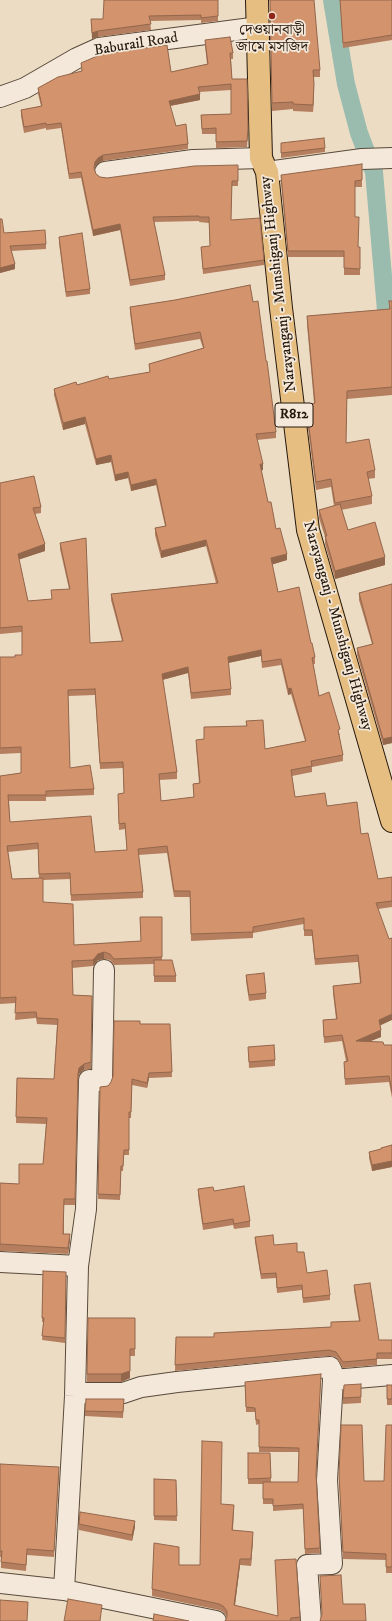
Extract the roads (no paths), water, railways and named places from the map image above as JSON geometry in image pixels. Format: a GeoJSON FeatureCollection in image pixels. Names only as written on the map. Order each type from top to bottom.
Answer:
{"type":"FeatureCollection","features":[{"type":"Feature","properties":{"kind":"main road","name":"Narayanganj - Munshiganj Highway"},"geometry":{"type":"LineString","coordinates":[[257,0],[264,165],[308,530],[392,820]]}},
{"type":"Feature","properties":{"kind":"street","name":"Baburail Road"},"geometry":{"type":"LineString","coordinates":[[0,97],[25,88],[76,58],[99,48],[259,27]]}},
{"type":"Feature","properties":{"kind":"street"},"geometry":{"type":"LineString","coordinates":[[105,172],[194,160],[264,165],[392,158]]}},
{"type":"Feature","properties":{"kind":"street"},"geometry":{"type":"LineString","coordinates":[[64,1590],[75,1393],[78,1266],[86,1209],[89,1080],[102,1081],[104,970]]}},
{"type":"Feature","properties":{"kind":"street"},"geometry":{"type":"LineString","coordinates":[[0,1262],[78,1266]]}},
{"type":"Feature","properties":{"kind":"street"},"geometry":{"type":"LineString","coordinates":[[75,1393],[123,1393],[141,1387],[177,1382],[330,1367],[333,1380],[327,1480],[332,1564],[307,1565],[311,1621]]}},
{"type":"Feature","properties":{"kind":"street"},"geometry":{"type":"LineString","coordinates":[[333,1380],[392,1375]]}},
{"type":"Feature","properties":{"kind":"street"},"geometry":{"type":"LineString","coordinates":[[0,1583],[64,1590],[216,1621]]}},
{"type":"Feature","properties":{"kind":"waterway"},"geometry":{"type":"LineString","coordinates":[[332,0],[346,84],[359,133],[374,172],[392,380]]}},
{"type":"Feature","properties":{"kind":"place","name":"দেওয়ানবাড়ী জামে মসজিদ"},"geometry":{"type":"Point","coordinates":[272,16]}}]}
